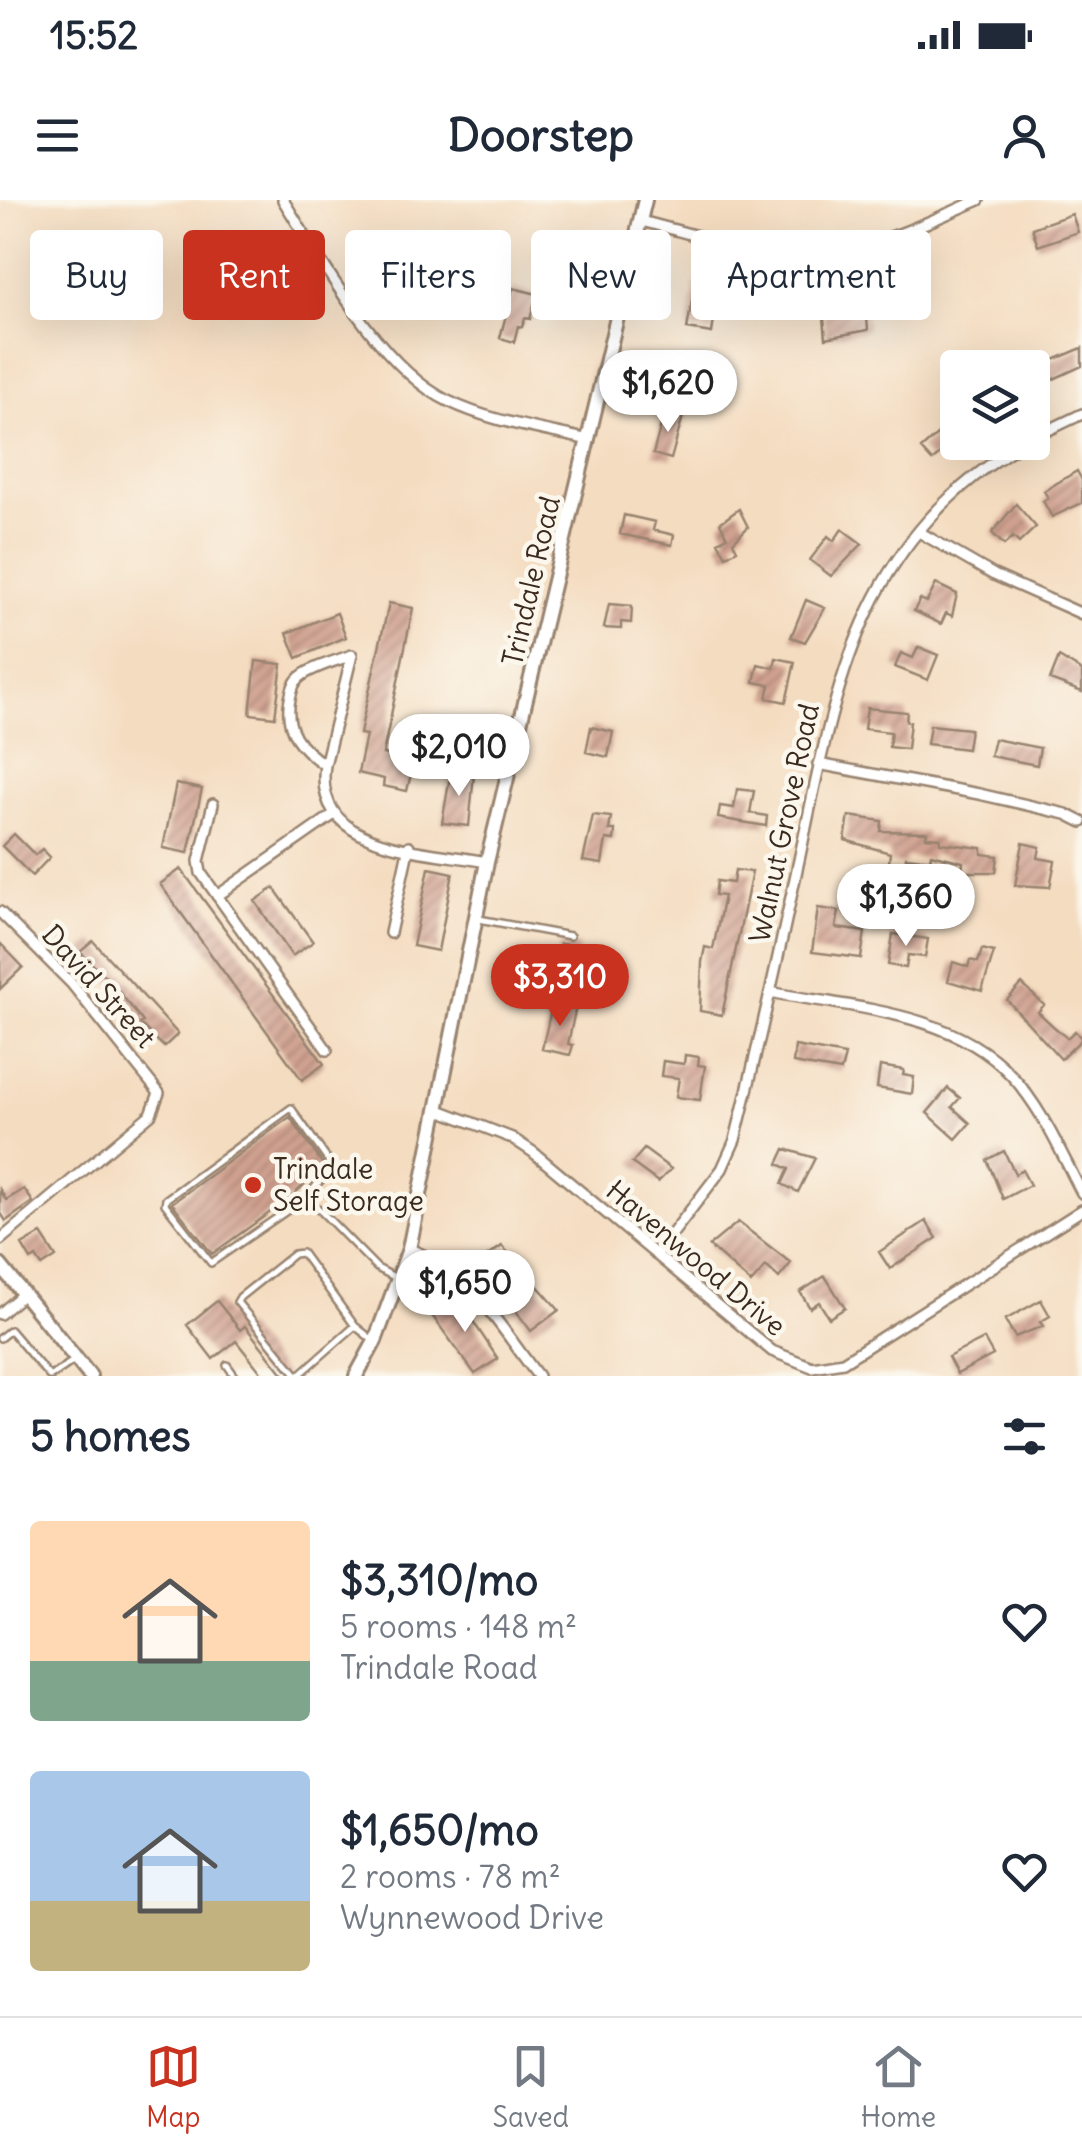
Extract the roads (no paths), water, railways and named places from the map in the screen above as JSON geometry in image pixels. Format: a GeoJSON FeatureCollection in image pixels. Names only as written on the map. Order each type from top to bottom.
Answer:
{"type":"FeatureCollection","features":[{"type":"Feature","properties":{"kind":"main road","name":"Trindale Road"},"geometry":{"type":"LineString","coordinates":[[356,1376],[375,1341],[409,1249],[487,862],[645,200]]}},
{"type":"Feature","properties":{"kind":"main road"},"geometry":{"type":"LineString","coordinates":[[0,1264],[90,1376]]}},
{"type":"Feature","properties":{"kind":"street"},"geometry":{"type":"LineString","coordinates":[[282,200],[367,324],[426,387],[463,408],[589,440]]}},
{"type":"Feature","properties":{"kind":"street"},"geometry":{"type":"LineString","coordinates":[[641,221],[785,253],[832,252],[871,243],[979,200]]}},
{"type":"Feature","properties":{"kind":"street"},"geometry":{"type":"LineString","coordinates":[[1050,429],[1082,414]]}},
{"type":"Feature","properties":{"kind":"street","name":"Walnut Grove Road"},"geometry":{"type":"LineString","coordinates":[[656,1255],[727,1160],[770,992],[818,764],[857,631],[882,582],[919,532],[962,486],[1000,460]]}},
{"type":"Feature","properties":{"kind":"street"},"geometry":{"type":"LineString","coordinates":[[919,532],[994,575],[1082,614]]}},
{"type":"Feature","properties":{"kind":"street"},"geometry":{"type":"LineString","coordinates":[[326,765],[309,754],[290,730],[294,682],[352,655],[326,765],[323,797],[333,815],[369,840],[487,862]]}},
{"type":"Feature","properties":{"kind":"street"},"geometry":{"type":"LineString","coordinates":[[818,764],[978,794],[1066,814],[1082,822]]}},
{"type":"Feature","properties":{"kind":"street"},"geometry":{"type":"LineString","coordinates":[[213,804],[198,861],[200,873],[327,1050]]}},
{"type":"Feature","properties":{"kind":"street"},"geometry":{"type":"LineString","coordinates":[[217,896],[333,815]]}},
{"type":"Feature","properties":{"kind":"street"},"geometry":{"type":"LineString","coordinates":[[390,933],[408,846]]}},
{"type":"Feature","properties":{"kind":"street","name":"David Street"},"geometry":{"type":"LineString","coordinates":[[0,912],[71,984],[159,1093],[151,1114],[0,1240]]}},
{"type":"Feature","properties":{"kind":"street"},"geometry":{"type":"LineString","coordinates":[[770,992],[920,1022],[976,1046],[1026,1093],[1082,1192]]}},
{"type":"Feature","properties":{"kind":"street","name":"Havenwood Drive"},"geometry":{"type":"LineString","coordinates":[[439,1110],[519,1142],[772,1351],[812,1367],[856,1354],[1082,1210]]}},
{"type":"Feature","properties":{"kind":"street"},"geometry":{"type":"LineString","coordinates":[[409,1249],[440,1260],[461,1276],[538,1376]]}},
{"type":"Feature","properties":{"kind":"street"},"geometry":{"type":"LineString","coordinates":[[0,1314],[23,1294]]}},
{"type":"Feature","properties":{"kind":"lane"},"geometry":{"type":"LineString","coordinates":[[476,919],[570,936]]}},
{"type":"Feature","properties":{"kind":"lane"},"geometry":{"type":"LineString","coordinates":[[290,1108],[332,1166],[306,1197],[211,1263],[165,1204],[180,1188],[290,1108]]}},
{"type":"Feature","properties":{"kind":"lane"},"geometry":{"type":"LineString","coordinates":[[306,1197],[377,1268],[399,1279]]}},
{"type":"Feature","properties":{"kind":"lane"},"geometry":{"type":"LineString","coordinates":[[355,1326],[297,1376],[237,1302],[294,1254],[302,1252],[355,1326],[375,1341]]}},
{"type":"Feature","properties":{"kind":"lane"},"geometry":{"type":"LineString","coordinates":[[0,1338],[10,1330],[50,1376],[76,1359]]}},
{"type":"Feature","properties":{"kind":"lane"},"geometry":{"type":"LineString","coordinates":[[227,1365],[236,1376]]}},
{"type":"Feature","properties":{"kind":"place","name":"Trindale Self Storage"},"geometry":{"type":"Point","coordinates":[253,1185]}}]}
